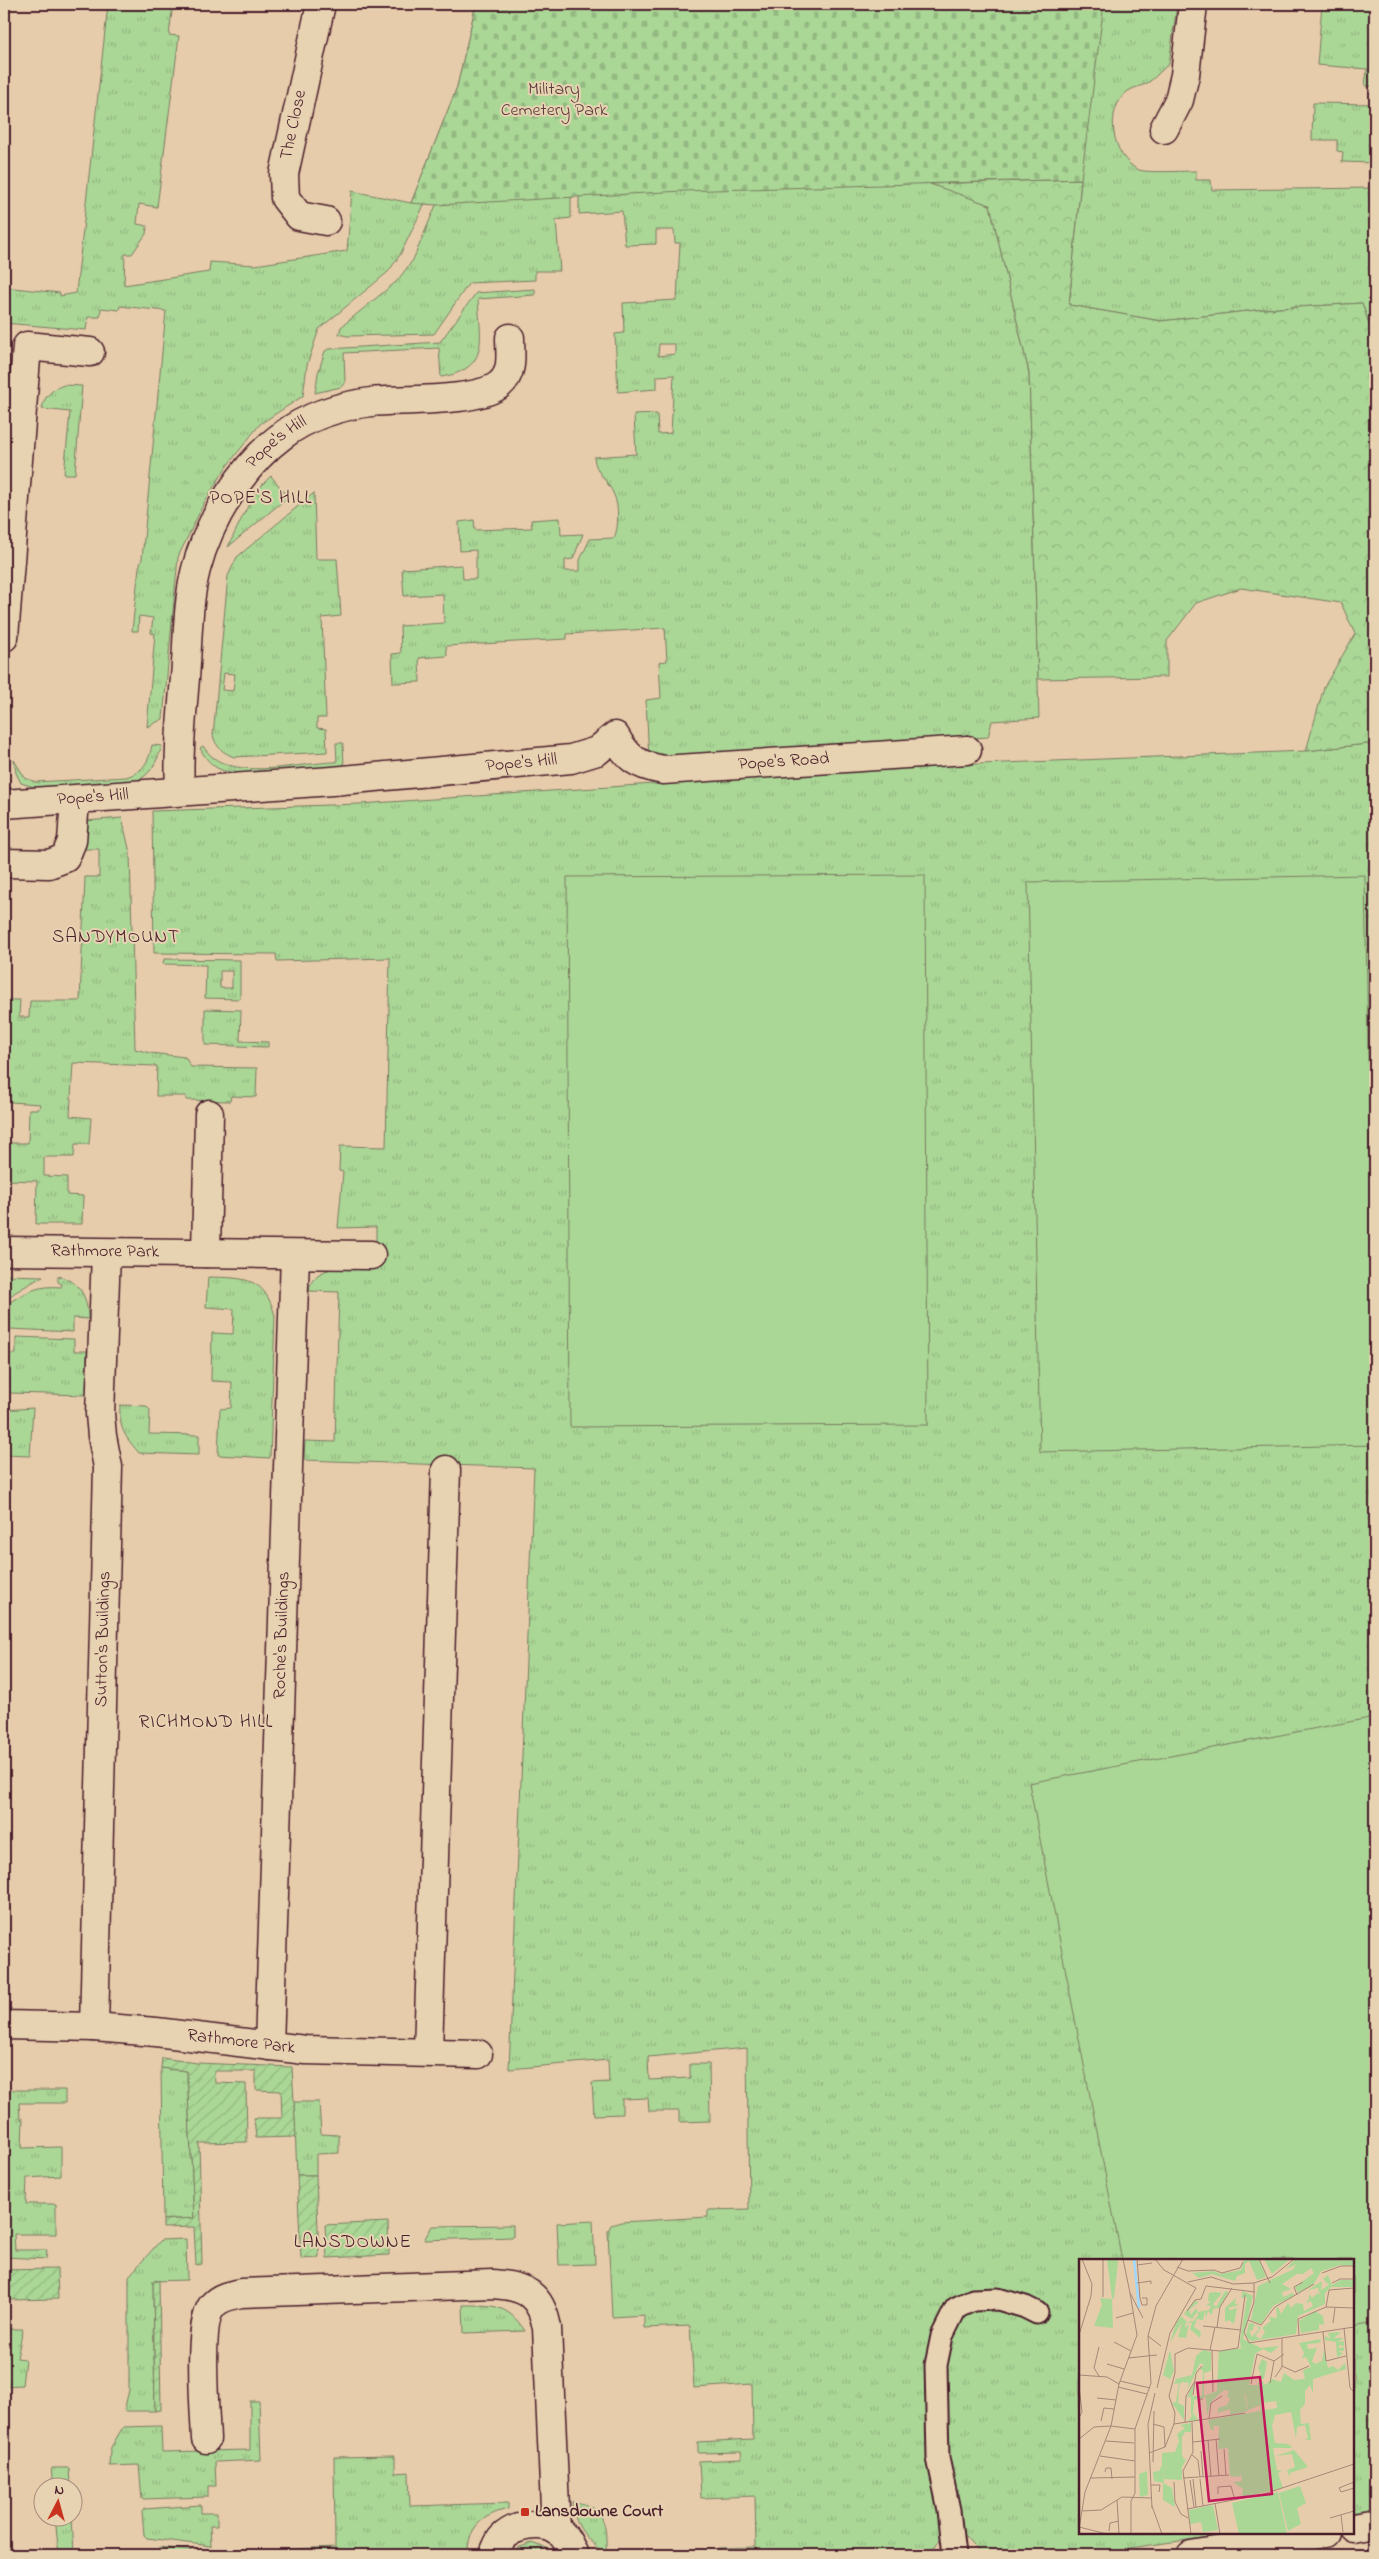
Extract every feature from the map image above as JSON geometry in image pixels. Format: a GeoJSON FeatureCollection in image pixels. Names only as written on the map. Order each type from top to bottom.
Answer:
{"type":"FeatureCollection","features":[{"type":"Feature","properties":{"kind":"street","name":"The Close"},"geometry":{"type":"LineString","coordinates":[[321,4],[284,174],[285,198],[299,216],[326,220]]}},
{"type":"Feature","properties":{"kind":"street"},"geometry":{"type":"LineString","coordinates":[[1164,129],[1179,100],[1185,75],[1193,4]]}},
{"type":"Feature","properties":{"kind":"street","name":"Pope's Hill"},"geometry":{"type":"LineString","coordinates":[[180,790],[180,737],[190,605],[196,569],[206,540],[226,502],[254,461],[283,435],[314,417],[344,407],[370,402],[471,396],[500,385],[510,369],[510,338]]}},
{"type":"Feature","properties":{"kind":"street"},"geometry":{"type":"LineString","coordinates":[[4,637],[27,346],[90,352]]}},
{"type":"Feature","properties":{"kind":"street","name":"Pope's Hill"},"geometry":{"type":"LineString","coordinates":[[4,804],[75,800],[180,790],[332,781],[571,759],[597,751],[615,736]]}},
{"type":"Feature","properties":{"kind":"street","name":"Pope's Road"},"geometry":{"type":"LineString","coordinates":[[615,736],[625,753],[643,766],[663,770],[967,750]]}},
{"type":"Feature","properties":{"kind":"street"},"geometry":{"type":"LineString","coordinates":[[4,863],[48,864],[65,858],[72,841],[75,800]]}},
{"type":"Feature","properties":{"kind":"street"},"geometry":{"type":"LineString","coordinates":[[206,1253],[209,1114]]}},
{"type":"Feature","properties":{"kind":"street","name":"Rathmore Park"},"geometry":{"type":"LineString","coordinates":[[4,1251],[371,1255]]}},
{"type":"Feature","properties":{"kind":"street","name":"Sutton's Buildings"},"geometry":{"type":"LineString","coordinates":[[94,2027],[108,1477],[100,1414],[106,1253]]}},
{"type":"Feature","properties":{"kind":"street","name":"Roche's Buildings"},"geometry":{"type":"LineString","coordinates":[[269,2046],[296,1255]]}},
{"type":"Feature","properties":{"kind":"street"},"geometry":{"type":"LineString","coordinates":[[428,2052],[446,1470]]}},
{"type":"Feature","properties":{"kind":"street","name":"Rathmore Park"},"geometry":{"type":"LineString","coordinates":[[4,2026],[94,2027],[202,2036],[269,2046],[324,2051],[478,2054]]}},
{"type":"Feature","properties":{"kind":"street"},"geometry":{"type":"LineString","coordinates":[[206,2439],[203,2340],[206,2320],[212,2306],[225,2297],[241,2293],[493,2284],[516,2285],[532,2295],[544,2310],[547,2328],[556,2530]]}},
{"type":"Feature","properties":{"kind":"street"},"geometry":{"type":"LineString","coordinates":[[1354,2528],[1375,2524]]}},
{"type":"Feature","properties":{"kind":"street"},"geometry":{"type":"LineString","coordinates":[[493,2555],[502,2538],[517,2528],[532,2525],[556,2530],[567,2540],[574,2555]]}},
{"type":"Feature","properties":{"kind":"street"},"geometry":{"type":"LineString","coordinates":[[1190,2555],[1319,2534]]}},
{"type":"Feature","properties":{"kind":"lane"},"geometry":{"type":"LineString","coordinates":[[954,2555],[949,2510],[938,2458],[936,2365],[942,2336],[956,2308],[973,2300],[998,2299],[1025,2307],[1037,2314]]}},
{"type":"Feature","properties":{"kind":"green space"},"geometry":{"type":"Polygon","coordinates":[[[108,4],[173,4],[169,35],[179,36],[157,207],[139,204],[137,224],[147,226],[146,234],[132,254],[125,254],[124,285],[209,272],[210,262],[255,265],[347,251],[352,191],[411,203],[457,87],[476,4],[521,4],[400,255],[388,272],[319,329],[307,365],[303,396],[260,424],[227,466],[205,501],[178,557],[163,719],[147,727],[155,634],[151,633],[153,618],[139,616],[138,631],[132,631],[139,567],[142,559],[166,311],[120,306],[119,310],[101,308],[100,317],[88,317],[86,330],[4,323],[4,287],[60,293],[60,296],[76,293],[108,4]]]}},
{"type":"Feature","properties":{"kind":"green space","name":"Military Cemetery Park"},"geometry":{"type":"Polygon","coordinates":[[[476,4],[1104,4],[1081,179],[682,191],[436,205],[411,203],[457,87],[476,4]]]}},
{"type":"Feature","properties":{"kind":"green space"},"geometry":{"type":"Polygon","coordinates":[[[1097,4],[1177,4],[1169,64],[1149,82],[1128,91],[1120,99],[1115,109],[1114,133],[1122,155],[1130,164],[1143,171],[1196,171],[1196,180],[1211,180],[1212,190],[1375,188],[1375,342],[1362,303],[1265,309],[1161,321],[1069,305],[1081,180],[932,184],[990,205],[1029,373],[1039,718],[992,721],[988,737],[649,759],[646,700],[661,698],[659,662],[667,661],[665,628],[567,634],[567,639],[446,646],[447,656],[419,658],[420,682],[393,683],[392,654],[401,653],[400,626],[444,623],[443,594],[404,596],[402,569],[462,565],[463,579],[476,579],[476,550],[460,551],[459,522],[474,520],[475,530],[532,528],[531,520],[560,518],[561,535],[583,534],[573,559],[565,560],[565,571],[580,571],[580,560],[590,539],[614,538],[618,523],[616,500],[599,472],[594,457],[636,454],[634,415],[657,414],[658,434],[671,433],[674,375],[657,376],[657,389],[618,392],[615,334],[624,333],[623,303],[677,300],[680,243],[675,243],[674,230],[656,230],[656,244],[625,245],[622,211],[579,214],[579,196],[571,197],[571,218],[556,220],[560,271],[535,271],[535,280],[469,283],[434,334],[347,336],[339,334],[341,327],[397,281],[413,260],[436,205],[457,191],[1097,4]],[[659,344],[658,356],[675,354],[675,344],[659,344]]]}},
{"type":"Feature","properties":{"kind":"green space"},"geometry":{"type":"Polygon","coordinates":[[[1322,4],[1375,4],[1375,86],[1365,86],[1367,69],[1317,65],[1322,4]]]}},
{"type":"Feature","properties":{"kind":"green space"},"geometry":{"type":"Polygon","coordinates":[[[1313,103],[1375,104],[1375,163],[1342,162],[1343,152],[1337,151],[1337,140],[1312,140],[1313,103]]]}},
{"type":"Feature","properties":{"kind":"green space"},"geometry":{"type":"Polygon","coordinates":[[[1081,179],[1069,305],[1161,321],[1265,309],[1362,303],[1375,342],[1375,743],[1306,751],[1324,687],[1355,634],[1341,603],[1241,588],[1196,603],[1167,641],[1167,677],[1038,679],[1029,373],[990,205],[930,184],[1081,179]]]}},
{"type":"Feature","properties":{"kind":"green space"},"geometry":{"type":"Polygon","coordinates":[[[535,289],[535,295],[478,299],[479,350],[475,359],[468,367],[457,373],[441,377],[439,348],[344,353],[345,382],[341,387],[315,393],[318,373],[325,351],[329,349],[440,342],[476,293],[535,289]]]}},
{"type":"Feature","properties":{"kind":"green space"},"geometry":{"type":"Polygon","coordinates":[[[64,385],[82,386],[75,474],[64,474],[70,412],[42,409],[49,394],[64,385]]]}},
{"type":"Feature","properties":{"kind":"green space"},"geometry":{"type":"Polygon","coordinates":[[[271,476],[288,497],[228,547],[252,500],[271,476]]]}},
{"type":"Feature","properties":{"kind":"green space"},"geometry":{"type":"Polygon","coordinates":[[[314,493],[316,559],[337,559],[341,616],[322,618],[326,718],[317,718],[317,728],[326,729],[327,752],[234,757],[218,747],[213,736],[228,576],[237,557],[314,493]],[[224,673],[222,690],[233,691],[235,674],[224,673]]]}},
{"type":"Feature","properties":{"kind":"green space"},"geometry":{"type":"Polygon","coordinates":[[[336,743],[343,743],[344,766],[260,773],[228,772],[217,768],[207,759],[200,748],[203,746],[214,758],[228,765],[264,769],[337,762],[336,743]]]}},
{"type":"Feature","properties":{"kind":"green space"},"geometry":{"type":"Polygon","coordinates":[[[1375,743],[1375,2510],[1354,2514],[1354,2259],[1079,2259],[1079,2534],[1229,2534],[1081,2555],[982,2555],[965,2536],[941,2538],[930,2555],[716,2555],[718,2548],[756,2547],[755,2496],[701,2498],[699,2461],[742,2459],[741,2452],[698,2453],[698,2442],[753,2439],[752,2384],[694,2388],[690,2326],[644,2328],[644,2315],[612,2317],[608,2231],[611,2225],[621,2222],[708,2217],[708,2210],[749,2209],[747,2048],[648,2057],[649,2080],[690,2078],[690,2064],[709,2064],[710,2121],[679,2122],[679,2111],[649,2111],[648,2098],[622,2099],[622,2114],[594,2115],[592,2083],[609,2082],[608,2060],[509,2069],[534,1468],[304,1460],[305,1441],[335,1442],[339,1292],[309,1291],[312,1282],[318,1275],[336,1268],[376,1267],[376,1227],[338,1228],[343,1172],[339,1171],[340,1146],[386,1147],[390,958],[277,961],[276,954],[154,953],[152,811],[360,804],[903,767],[1306,751],[1375,743]]]}},
{"type":"Feature","properties":{"kind":"green space"},"geometry":{"type":"Polygon","coordinates":[[[152,745],[162,746],[157,760],[149,772],[133,782],[90,787],[34,787],[21,783],[16,773],[14,760],[25,778],[36,782],[126,777],[144,766],[152,745]]]}},
{"type":"Feature","properties":{"kind":"green space"},"geometry":{"type":"Polygon","coordinates":[[[122,818],[130,853],[135,1049],[150,1053],[185,1057],[191,1067],[257,1068],[256,1097],[231,1096],[230,1101],[186,1100],[186,1096],[156,1096],[157,1066],[73,1063],[70,1116],[91,1118],[89,1144],[75,1144],[74,1157],[44,1157],[44,1176],[67,1177],[67,1195],[83,1196],[82,1224],[36,1224],[37,1181],[6,1180],[7,1168],[4,1167],[4,1143],[28,1143],[29,1109],[39,1109],[40,1104],[10,1102],[10,1092],[4,1091],[4,1000],[20,1000],[19,1017],[29,1017],[30,1001],[80,1001],[85,877],[99,877],[99,849],[85,849],[86,821],[122,818]]]}},
{"type":"Feature","properties":{"kind":"green space"},"geometry":{"type":"Polygon","coordinates":[[[925,875],[928,1425],[570,1427],[567,877],[925,875]]]}},
{"type":"Feature","properties":{"kind":"green space"},"geometry":{"type":"Polygon","coordinates":[[[1365,875],[1375,1445],[1040,1452],[1028,882],[1365,875]]]}},
{"type":"Feature","properties":{"kind":"green space"},"geometry":{"type":"Polygon","coordinates":[[[164,959],[240,960],[240,999],[205,998],[206,965],[163,964],[164,959]],[[220,971],[220,988],[232,988],[232,971],[220,971]]]}},
{"type":"Feature","properties":{"kind":"green space"},"geometry":{"type":"Polygon","coordinates":[[[205,1009],[241,1010],[240,1041],[268,1042],[268,1047],[205,1045],[205,1009]]]}},
{"type":"Feature","properties":{"kind":"green space"},"geometry":{"type":"Polygon","coordinates":[[[4,1275],[43,1276],[14,1293],[4,1303],[4,1275]]]}},
{"type":"Feature","properties":{"kind":"green space"},"geometry":{"type":"Polygon","coordinates":[[[58,1276],[72,1282],[81,1291],[86,1303],[88,1319],[73,1318],[73,1332],[10,1329],[10,1302],[34,1290],[47,1287],[61,1287],[62,1284],[58,1282],[58,1276]]]}},
{"type":"Feature","properties":{"kind":"green space"},"geometry":{"type":"Polygon","coordinates":[[[208,1277],[242,1279],[251,1282],[259,1286],[271,1303],[275,1316],[270,1458],[218,1455],[220,1409],[231,1408],[232,1382],[211,1381],[212,1333],[233,1334],[234,1309],[206,1307],[208,1277]]]}},
{"type":"Feature","properties":{"kind":"green space"},"geometry":{"type":"Polygon","coordinates":[[[16,1337],[74,1339],[74,1351],[87,1351],[86,1395],[9,1393],[9,1374],[4,1373],[4,1354],[16,1354],[16,1337]]]}},
{"type":"Feature","properties":{"kind":"green space"},"geometry":{"type":"Polygon","coordinates":[[[120,1405],[146,1406],[150,1410],[149,1434],[199,1435],[199,1455],[139,1453],[122,1426],[120,1405]]]}},
{"type":"Feature","properties":{"kind":"green space"},"geometry":{"type":"Polygon","coordinates":[[[33,1408],[30,1456],[4,1455],[4,1410],[33,1408]]]}},
{"type":"Feature","properties":{"kind":"green space"},"geometry":{"type":"Polygon","coordinates":[[[1375,1717],[1375,2322],[1354,2326],[1354,2259],[1122,2259],[1029,1783],[1375,1717]]]}},
{"type":"Feature","properties":{"kind":"green space"},"geometry":{"type":"Polygon","coordinates":[[[162,2058],[197,2063],[292,2067],[296,2137],[256,2138],[254,2118],[282,2118],[281,2091],[256,2090],[256,2071],[214,2071],[215,2083],[246,2084],[247,2142],[199,2143],[202,2264],[196,2265],[194,2227],[163,2228],[163,2220],[194,2218],[187,2071],[161,2068],[162,2058]]]}},
{"type":"Feature","properties":{"kind":"green space"},"geometry":{"type":"Polygon","coordinates":[[[161,2068],[187,2071],[194,2218],[163,2220],[161,2068]]]}},
{"type":"Feature","properties":{"kind":"green space"},"geometry":{"type":"Polygon","coordinates":[[[4,2090],[65,2090],[65,2103],[19,2103],[20,2118],[23,2119],[22,2148],[61,2147],[61,2176],[27,2178],[26,2204],[56,2204],[56,2234],[14,2234],[15,2250],[47,2250],[46,2259],[4,2257],[4,2090]]]}},
{"type":"Feature","properties":{"kind":"green space"},"geometry":{"type":"Polygon","coordinates":[[[294,2102],[319,2102],[321,2134],[339,2135],[339,2153],[316,2154],[316,2175],[297,2175],[294,2102]]]}},
{"type":"Feature","properties":{"kind":"green space"},"geometry":{"type":"Polygon","coordinates":[[[297,2175],[316,2175],[319,2258],[301,2259],[297,2175]]]}},
{"type":"Feature","properties":{"kind":"green space"},"geometry":{"type":"Polygon","coordinates":[[[593,2221],[595,2264],[559,2265],[557,2223],[593,2221]]]}},
{"type":"Feature","properties":{"kind":"green space"},"geometry":{"type":"Polygon","coordinates":[[[388,2222],[389,2255],[327,2258],[325,2225],[388,2222]]]}},
{"type":"Feature","properties":{"kind":"green space"},"geometry":{"type":"Polygon","coordinates":[[[513,2225],[513,2237],[424,2240],[432,2226],[513,2225]]]}},
{"type":"Feature","properties":{"kind":"green space"},"geometry":{"type":"Polygon","coordinates":[[[186,2239],[187,2280],[153,2281],[155,2411],[124,2411],[129,2390],[129,2276],[161,2240],[186,2239]]]}},
{"type":"Feature","properties":{"kind":"green space"},"geometry":{"type":"Polygon","coordinates":[[[57,2269],[58,2299],[8,2300],[8,2286],[4,2286],[4,2270],[57,2269]]]}},
{"type":"Feature","properties":{"kind":"green space"},"geometry":{"type":"Polygon","coordinates":[[[153,2281],[159,2281],[161,2410],[155,2411],[153,2281]]]}},
{"type":"Feature","properties":{"kind":"green space"},"geometry":{"type":"Polygon","coordinates":[[[463,2305],[483,2305],[499,2308],[512,2316],[525,2331],[464,2333],[463,2305]]]}},
{"type":"Feature","properties":{"kind":"green space"},"geometry":{"type":"Polygon","coordinates":[[[4,2329],[23,2329],[17,2358],[25,2359],[22,2385],[4,2386],[4,2329]]]}},
{"type":"Feature","properties":{"kind":"green space"},"geometry":{"type":"Polygon","coordinates":[[[250,2401],[259,2401],[261,2460],[215,2462],[216,2486],[208,2486],[208,2497],[142,2499],[139,2465],[109,2466],[110,2449],[123,2427],[161,2426],[162,2452],[250,2450],[250,2401]]]}},
{"type":"Feature","properties":{"kind":"green space"},"geometry":{"type":"Polygon","coordinates":[[[395,2456],[395,2473],[409,2472],[410,2506],[508,2503],[508,2509],[491,2515],[478,2524],[470,2537],[468,2555],[159,2555],[159,2547],[210,2553],[335,2547],[334,2457],[395,2456]]]}},
{"type":"Feature","properties":{"kind":"green space"},"geometry":{"type":"Polygon","coordinates":[[[51,2468],[69,2468],[69,2476],[52,2476],[51,2468]]]}},
{"type":"Feature","properties":{"kind":"green space"},"geometry":{"type":"Polygon","coordinates":[[[572,2502],[591,2507],[602,2518],[606,2534],[606,2554],[593,2544],[583,2532],[575,2518],[572,2502]]]}},
{"type":"Feature","properties":{"kind":"green space"},"geometry":{"type":"Polygon","coordinates":[[[201,2505],[201,2513],[217,2513],[217,2526],[210,2526],[211,2546],[147,2538],[144,2535],[142,2512],[144,2509],[201,2505]]]}},
{"type":"Feature","properties":{"kind":"green space"},"geometry":{"type":"Polygon","coordinates":[[[56,2526],[72,2526],[74,2555],[59,2555],[56,2526]]]}},
{"type":"Feature","properties":{"kind":"green space"},"geometry":{"type":"Polygon","coordinates":[[[532,2543],[547,2548],[553,2555],[512,2555],[517,2548],[532,2543]]]}},
{"type":"Feature","properties":{"kind":"place","name":"Lansdowne Court"},"geometry":{"type":"Point","coordinates":[525,2512]}},
{"type":"Feature","properties":{"kind":"district","name":"POPE'S HILL"},"geometry":{"type":"Point","coordinates":[261,498]}},
{"type":"Feature","properties":{"kind":"district","name":"SANDYMOUNT"},"geometry":{"type":"Point","coordinates":[116,937]}},
{"type":"Feature","properties":{"kind":"district","name":"RICHMOND HILL"},"geometry":{"type":"Point","coordinates":[206,1722]}},
{"type":"Feature","properties":{"kind":"district","name":"LANSDOWNE"},"geometry":{"type":"Point","coordinates":[353,2242]}}]}
